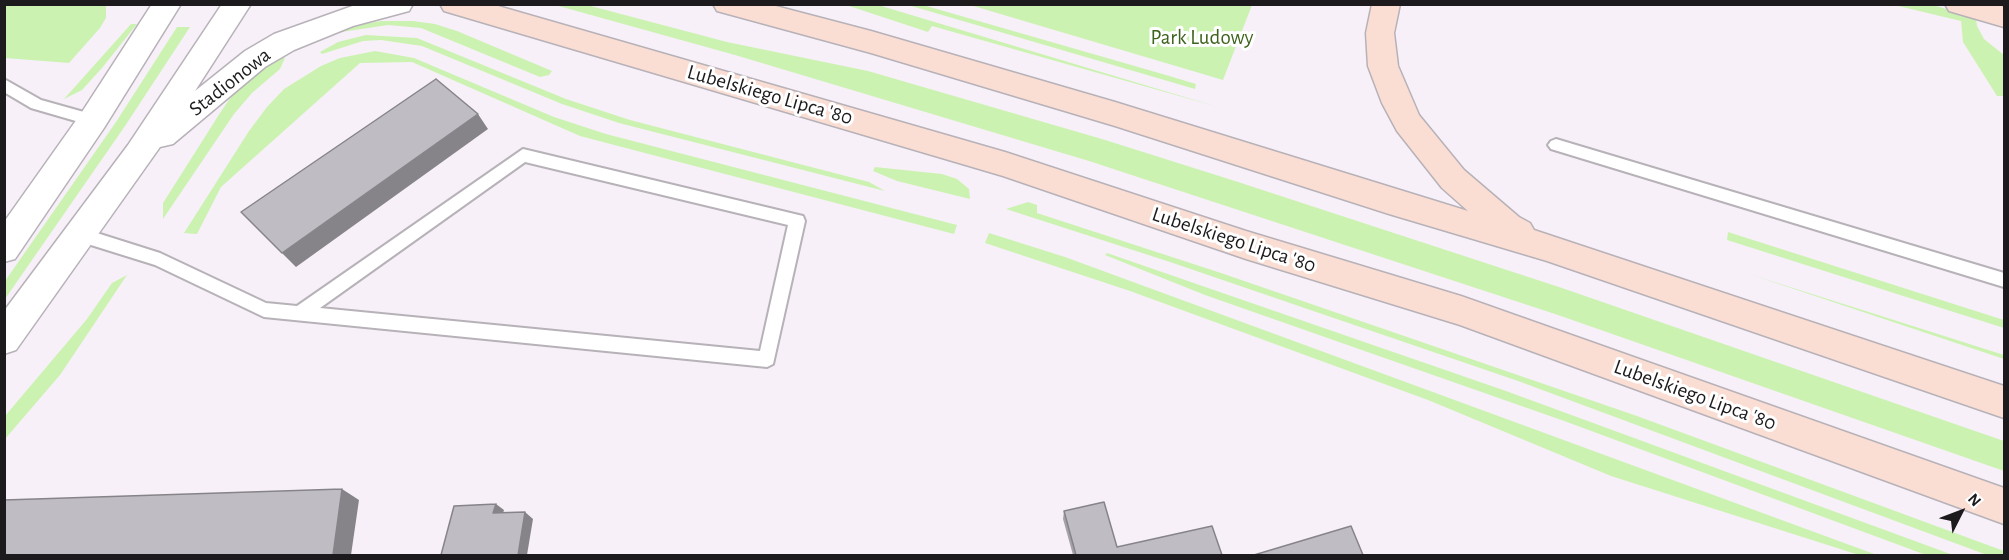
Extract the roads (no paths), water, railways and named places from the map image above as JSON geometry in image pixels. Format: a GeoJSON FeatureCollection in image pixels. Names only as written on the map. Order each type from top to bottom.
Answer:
{"type":"FeatureCollection","features":[{"type":"Feature","properties":{"kind":"main road","name":"Lubelskiego Lipca '80"},"geometry":{"type":"LineString","coordinates":[[454,4],[1005,164],[1246,245],[1461,311],[2004,506]]}},
{"type":"Feature","properties":{"kind":"main road"},"geometry":{"type":"LineString","coordinates":[[727,4],[871,42],[1092,107],[1389,201],[1547,247],[2004,402]]}},
{"type":"Feature","properties":{"kind":"main road"},"geometry":{"type":"LineString","coordinates":[[1386,4],[1380,33],[1383,66],[1397,103],[1427,148],[1453,179],[1509,226],[1547,247]]}},
{"type":"Feature","properties":{"kind":"main road"},"geometry":{"type":"LineString","coordinates":[[1959,4],[2004,17]]}},
{"type":"Feature","properties":{"kind":"street"},"geometry":{"type":"LineString","coordinates":[[4,249],[93,120],[166,4]]}},
{"type":"Feature","properties":{"kind":"street","name":"Stadionowa"},"geometry":{"type":"LineString","coordinates":[[4,339],[139,154],[237,4]]}},
{"type":"Feature","properties":{"kind":"street","name":"Stadionowa"},"geometry":{"type":"LineString","coordinates":[[139,154],[255,59],[284,42],[346,18],[399,4]]}},
{"type":"Feature","properties":{"kind":"lane"},"geometry":{"type":"LineString","coordinates":[[4,84],[36,104],[93,120]]}},
{"type":"Feature","properties":{"kind":"lane"},"geometry":{"type":"LineString","coordinates":[[1556,145],[2004,280]]}},
{"type":"Feature","properties":{"kind":"lane"},"geometry":{"type":"LineString","coordinates":[[81,235],[160,260],[264,310],[298,314],[767,359],[797,221],[523,154],[298,314]]}},
{"type":"Feature","properties":{"kind":"park label","name":"Park Ludowy"},"geometry":{"type":"Point","coordinates":[1202,38]}}]}
